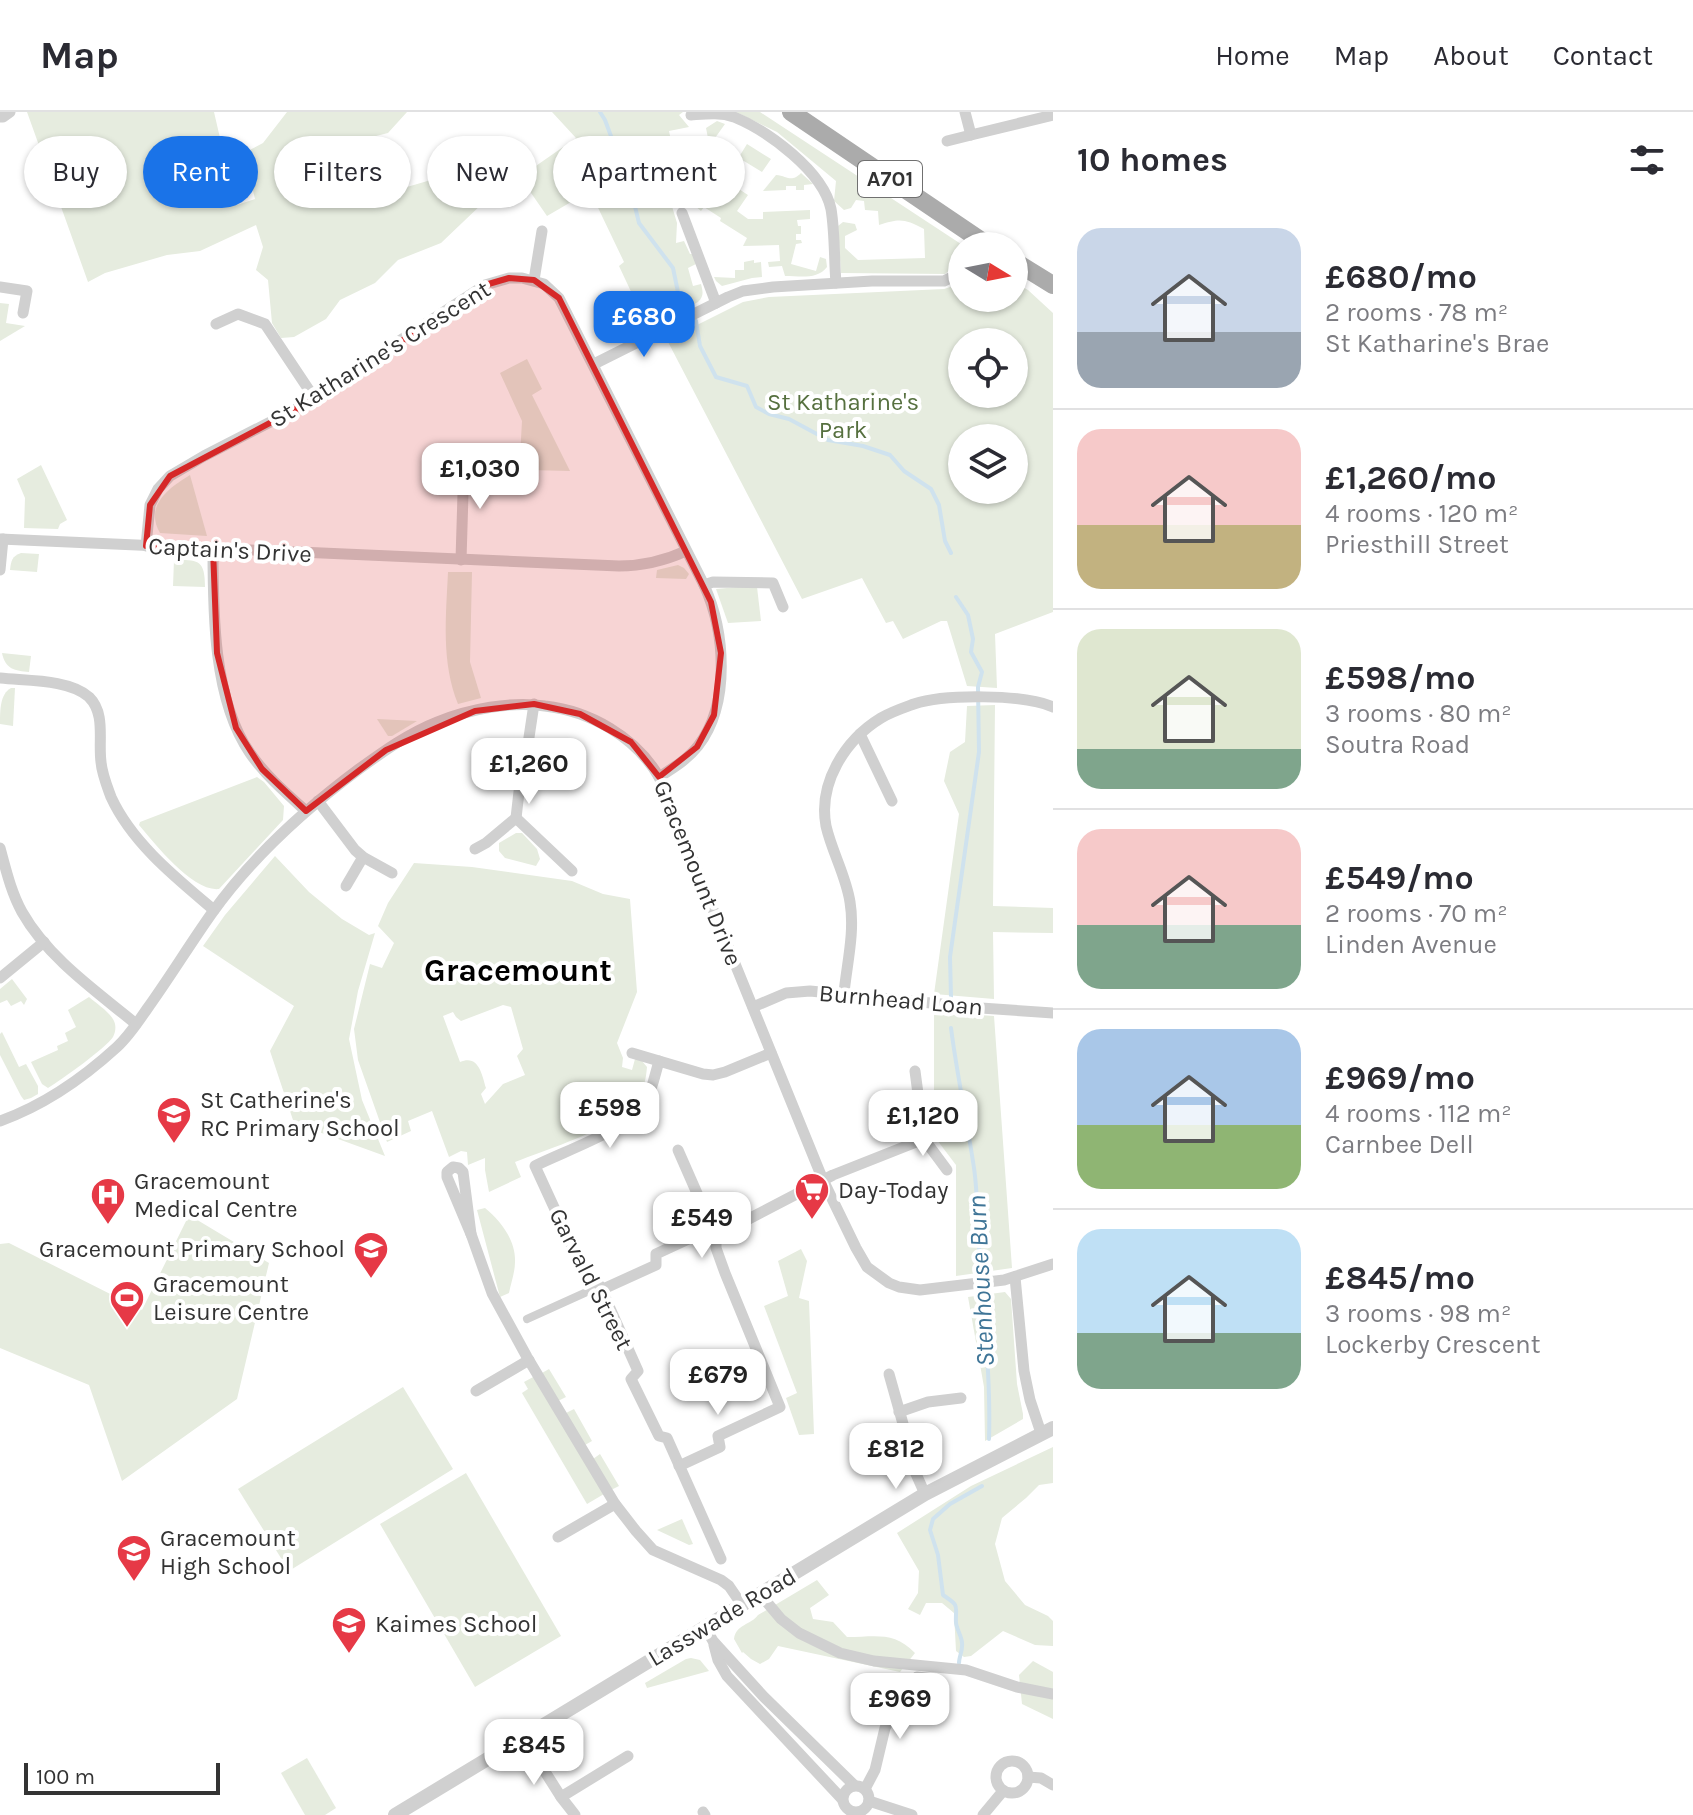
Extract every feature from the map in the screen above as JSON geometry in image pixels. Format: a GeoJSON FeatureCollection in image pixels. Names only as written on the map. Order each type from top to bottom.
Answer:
{"type":"FeatureCollection","features":[{"type":"Feature","properties":{"kind":"main road","name":"A701"},"geometry":{"type":"LineString","coordinates":[[791,112],[966,232]]}},
{"type":"Feature","properties":{"kind":"main road"},"geometry":{"type":"LineString","coordinates":[[1028,270],[1053,285]]}},
{"type":"Feature","properties":{"kind":"street"},"geometry":{"type":"LineString","coordinates":[[0,117],[10,112]]}},
{"type":"Feature","properties":{"kind":"street"},"geometry":{"type":"LineString","coordinates":[[965,112],[971,135]]}},
{"type":"Feature","properties":{"kind":"street"},"geometry":{"type":"LineString","coordinates":[[691,115],[732,117],[771,139],[805,164],[825,192],[830,208],[836,283]]}},
{"type":"Feature","properties":{"kind":"street"},"geometry":{"type":"LineString","coordinates":[[947,141],[1053,115]]}},
{"type":"Feature","properties":{"kind":"street"},"geometry":{"type":"LineString","coordinates":[[682,213],[716,303]]}},
{"type":"Feature","properties":{"kind":"street"},"geometry":{"type":"LineString","coordinates":[[544,239],[534,280],[544,284],[559,298],[704,585],[716,616],[721,675],[714,715],[697,747],[687,758],[659,777]]}},
{"type":"Feature","properties":{"kind":"street","name":"St Katharine's Crescent"},"geometry":{"type":"LineString","coordinates":[[146,546],[150,505],[158,489],[170,476],[315,399],[485,285],[509,278],[534,280]]}},
{"type":"Feature","properties":{"kind":"street"},"geometry":{"type":"LineString","coordinates":[[594,364],[743,291],[836,283],[948,279]]}},
{"type":"Feature","properties":{"kind":"street"},"geometry":{"type":"LineString","coordinates":[[0,287],[27,291],[23,313]]}},
{"type":"Feature","properties":{"kind":"street"},"geometry":{"type":"LineString","coordinates":[[216,324],[238,314],[265,324],[315,399]]}},
{"type":"Feature","properties":{"kind":"street"},"geometry":{"type":"LineString","coordinates":[[461,560],[464,461]]}},
{"type":"Feature","properties":{"kind":"street"},"geometry":{"type":"LineString","coordinates":[[0,570],[1,539]]}},
{"type":"Feature","properties":{"kind":"street","name":"Captain's Drive"},"geometry":{"type":"LineString","coordinates":[[1,539],[638,566],[664,561],[686,551]]}},
{"type":"Feature","properties":{"kind":"street"},"geometry":{"type":"LineString","coordinates":[[213,549],[213,616],[217,653],[236,728],[262,769],[306,811]]}},
{"type":"Feature","properties":{"kind":"street"},"geometry":{"type":"LineString","coordinates":[[704,585],[713,582],[773,583],[783,607]]}},
{"type":"Feature","properties":{"kind":"street"},"geometry":{"type":"LineString","coordinates":[[0,678],[66,686],[87,696],[98,712],[104,777],[120,814],[158,860],[214,910]]}},
{"type":"Feature","properties":{"kind":"street"},"geometry":{"type":"LineString","coordinates":[[844,993],[850,905],[831,845],[825,812],[836,763],[860,734],[882,717],[923,701],[972,697],[1035,701],[1053,707]]}},
{"type":"Feature","properties":{"kind":"street"},"geometry":{"type":"LineString","coordinates":[[475,849],[516,818],[523,757],[534,704]]}},
{"type":"Feature","properties":{"kind":"street","name":"Gracemount Drive"},"geometry":{"type":"LineString","coordinates":[[0,1121],[64,1090],[116,1047],[165,984],[214,910],[268,847],[318,801],[386,750],[436,723],[488,708],[534,704],[572,711],[616,732],[643,754],[659,777],[823,1180],[867,1267],[889,1283],[912,1290],[990,1283],[1053,1264]]}},
{"type":"Feature","properties":{"kind":"street"},"geometry":{"type":"LineString","coordinates":[[860,734],[892,801]]}},
{"type":"Feature","properties":{"kind":"street"},"geometry":{"type":"LineString","coordinates":[[318,801],[355,850],[392,873]]}},
{"type":"Feature","properties":{"kind":"street"},"geometry":{"type":"LineString","coordinates":[[516,818],[572,871]]}},
{"type":"Feature","properties":{"kind":"street"},"geometry":{"type":"LineString","coordinates":[[0,848],[18,902],[30,925],[79,976],[136,1024]]}},
{"type":"Feature","properties":{"kind":"street"},"geometry":{"type":"LineString","coordinates":[[346,886],[363,857]]}},
{"type":"Feature","properties":{"kind":"street"},"geometry":{"type":"LineString","coordinates":[[0,978],[44,942]]}},
{"type":"Feature","properties":{"kind":"street","name":"Burnhead Loan"},"geometry":{"type":"LineString","coordinates":[[753,1007],[786,993],[810,991],[1053,1013]]}},
{"type":"Feature","properties":{"kind":"street"},"geometry":{"type":"LineString","coordinates":[[632,1053],[713,1075],[771,1053]]}},
{"type":"Feature","properties":{"kind":"street","name":"Garvald Street"},"geometry":{"type":"LineString","coordinates":[[659,1061],[649,1095],[636,1113],[613,1129],[535,1166],[586,1277],[601,1288],[638,1371],[631,1379],[659,1436],[667,1438],[721,1559]]}},
{"type":"Feature","properties":{"kind":"street"},"geometry":{"type":"LineString","coordinates":[[915,1071],[924,1139],[947,1170]]}},
{"type":"Feature","properties":{"kind":"street"},"geometry":{"type":"LineString","coordinates":[[527,1319],[656,1265],[656,1254],[714,1232],[823,1180],[924,1139]]}},
{"type":"Feature","properties":{"kind":"street"},"geometry":{"type":"LineString","coordinates":[[678,1150],[714,1232],[725,1273],[780,1407],[718,1436],[720,1447],[679,1466]]}},
{"type":"Feature","properties":{"kind":"street"},"geometry":{"type":"LineString","coordinates":[[471,1234],[464,1174],[461,1169],[453,1167],[447,1172],[447,1177],[492,1293],[615,1504],[653,1550],[721,1580],[742,1605]]}},
{"type":"Feature","properties":{"kind":"street"},"geometry":{"type":"LineString","coordinates":[[1015,1277],[1024,1371],[1030,1400],[1047,1430]]}},
{"type":"Feature","properties":{"kind":"street"},"geometry":{"type":"LineString","coordinates":[[476,1391],[529,1360]]}},
{"type":"Feature","properties":{"kind":"street"},"geometry":{"type":"LineString","coordinates":[[889,1374],[907,1438],[908,1456],[925,1494]]}},
{"type":"Feature","properties":{"kind":"street"},"geometry":{"type":"LineString","coordinates":[[899,1412],[928,1402],[961,1398]]}},
{"type":"Feature","properties":{"kind":"street","name":"Lasswade Road"},"geometry":{"type":"LineString","coordinates":[[395,1815],[523,1737],[709,1634],[742,1605],[925,1494],[1047,1430]]}},
{"type":"Feature","properties":{"kind":"street"},"geometry":{"type":"LineString","coordinates":[[558,1537],[615,1504]]}},
{"type":"Feature","properties":{"kind":"street"},"geometry":{"type":"LineString","coordinates":[[760,1594],[781,1619],[799,1633],[840,1653],[874,1661],[966,1670],[1017,1687],[1053,1694]]}},
{"type":"Feature","properties":{"kind":"street"},"geometry":{"type":"LineString","coordinates":[[709,1634],[764,1697],[863,1791],[912,1815]]}},
{"type":"Feature","properties":{"kind":"street"},"geometry":{"type":"LineString","coordinates":[[709,1634],[727,1676],[854,1814],[863,1811],[863,1791],[875,1770],[885,1728],[900,1700],[917,1677],[934,1679]]}},
{"type":"Feature","properties":{"kind":"street"},"geometry":{"type":"LineString","coordinates":[[523,1737],[575,1815]]}},
{"type":"Feature","properties":{"kind":"street"},"geometry":{"type":"LineString","coordinates":[[561,1797],[628,1756]]}},
{"type":"Feature","properties":{"kind":"street"},"geometry":{"type":"LineString","coordinates":[[1009,1760],[1025,1766],[1028,1777],[1022,1790],[1013,1793],[1003,1791],[996,1776],[997,1770],[1009,1760]]}},
{"type":"Feature","properties":{"kind":"street"},"geometry":{"type":"LineString","coordinates":[[1028,1777],[1041,1778],[1053,1785]]}},
{"type":"Feature","properties":{"kind":"street"},"geometry":{"type":"LineString","coordinates":[[842,1799],[844,1792],[863,1791]]}},
{"type":"Feature","properties":{"kind":"street"},"geometry":{"type":"LineString","coordinates":[[983,1815],[1003,1791]]}},
{"type":"Feature","properties":{"kind":"highlighted area"},"geometry":{"type":"Polygon","coordinates":[[[509,278],[534,280],[559,298],[711,602],[721,653],[714,715],[697,747],[659,777],[631,742],[580,714],[534,704],[475,711],[386,750],[306,811],[262,769],[236,728],[217,653],[213,549],[146,546],[150,505],[170,476],[315,399],[485,285],[509,278]]]}},
{"type":"Feature","properties":{"kind":"green space"},"geometry":{"type":"Polygon","coordinates":[[[27,112],[214,112],[220,136],[143,136],[143,208],[258,208],[258,146],[287,112],[407,112],[388,133],[376,136],[274,136],[274,208],[411,208],[411,186],[427,181],[427,208],[478,208],[441,243],[398,260],[375,283],[340,300],[326,319],[294,337],[281,338],[272,323],[268,280],[256,270],[263,247],[256,225],[200,251],[167,255],[105,273],[88,282],[61,208],[127,208],[127,136],[36,136],[27,112]]]}},
{"type":"Feature","properties":{"kind":"green space"},"geometry":{"type":"Polygon","coordinates":[[[552,112],[683,112],[679,115],[689,127],[669,131],[670,136],[574,136],[552,112]]]}},
{"type":"Feature","properties":{"kind":"green space"},"geometry":{"type":"Polygon","coordinates":[[[736,112],[760,112],[948,235],[948,272],[945,274],[841,273],[838,226],[843,222],[855,224],[857,230],[845,236],[845,248],[858,260],[925,258],[924,229],[902,221],[879,225],[878,211],[865,210],[864,201],[856,200],[851,208],[844,210],[834,201],[836,181],[777,132],[736,112]]]}},
{"type":"Feature","properties":{"kind":"green space"},"geometry":{"type":"Polygon","coordinates":[[[717,121],[725,124],[716,136],[708,136],[706,128],[717,121]]]}},
{"type":"Feature","properties":{"kind":"green space"},"geometry":{"type":"Polygon","coordinates":[[[747,144],[771,159],[762,172],[745,162],[747,144]]]}},
{"type":"Feature","properties":{"kind":"green space"},"geometry":{"type":"Polygon","coordinates":[[[553,154],[553,208],[561,208],[547,216],[537,202],[537,165],[553,154]]]}},
{"type":"Feature","properties":{"kind":"green space"},"geometry":{"type":"Polygon","coordinates":[[[801,173],[813,184],[804,185],[804,190],[786,186],[786,190],[763,191],[776,175],[792,178],[801,173]]]}},
{"type":"Feature","properties":{"kind":"green space"},"geometry":{"type":"Polygon","coordinates":[[[598,208],[672,208],[677,223],[676,243],[684,241],[690,254],[693,254],[696,264],[688,268],[693,286],[701,284],[701,298],[659,322],[646,299],[634,298],[619,266],[624,262],[598,208]]]}},
{"type":"Feature","properties":{"kind":"green space"},"geometry":{"type":"Polygon","coordinates":[[[706,208],[739,208],[737,211],[748,219],[763,219],[763,212],[810,210],[810,219],[797,220],[801,234],[796,234],[796,240],[802,243],[796,244],[791,264],[816,271],[820,257],[826,259],[827,267],[813,276],[785,276],[782,266],[769,267],[768,262],[780,261],[779,245],[743,246],[747,238],[720,221],[721,218],[706,208]]]}},
{"type":"Feature","properties":{"kind":"green space"},"geometry":{"type":"Polygon","coordinates":[[[754,260],[754,263],[761,262],[762,277],[722,286],[714,277],[735,278],[735,270],[744,270],[744,262],[754,260]]]}},
{"type":"Feature","properties":{"kind":"green space","name":"St Katharine's Park"},"geometry":{"type":"Polygon","coordinates":[[[948,288],[948,312],[1028,312],[1028,290],[1053,313],[1053,612],[995,634],[997,688],[967,686],[947,621],[903,639],[893,621],[886,623],[862,578],[802,599],[667,340],[743,302],[769,297],[948,288]]]}},
{"type":"Feature","properties":{"kind":"green space"},"geometry":{"type":"Polygon","coordinates":[[[0,303],[9,304],[6,323],[25,326],[0,341],[0,303]]]}},
{"type":"Feature","properties":{"kind":"green space"},"geometry":{"type":"Polygon","coordinates":[[[527,359],[542,389],[532,395],[570,471],[482,469],[483,456],[520,457],[522,421],[500,373],[527,359]]]}},
{"type":"Feature","properties":{"kind":"green space"},"geometry":{"type":"Polygon","coordinates":[[[41,465],[67,520],[58,529],[24,528],[25,498],[17,479],[41,465]]]}},
{"type":"Feature","properties":{"kind":"green space"},"geometry":{"type":"Polygon","coordinates":[[[190,475],[207,536],[160,533],[155,514],[161,498],[190,475]]]}},
{"type":"Feature","properties":{"kind":"green space"},"geometry":{"type":"Polygon","coordinates":[[[21,553],[39,554],[37,572],[10,570],[12,559],[21,553]]]}},
{"type":"Feature","properties":{"kind":"green space"},"geometry":{"type":"Polygon","coordinates":[[[174,560],[194,561],[202,566],[205,587],[173,586],[174,560]]]}},
{"type":"Feature","properties":{"kind":"green space"},"geometry":{"type":"Polygon","coordinates":[[[678,565],[689,574],[686,579],[656,578],[657,570],[678,565]]]}},
{"type":"Feature","properties":{"kind":"green space"},"geometry":{"type":"Polygon","coordinates":[[[448,572],[472,572],[470,662],[481,698],[458,704],[447,655],[448,572]]]}},
{"type":"Feature","properties":{"kind":"green space"},"geometry":{"type":"Polygon","coordinates":[[[757,587],[761,621],[728,623],[716,589],[757,587]]]}},
{"type":"Feature","properties":{"kind":"green space"},"geometry":{"type":"Polygon","coordinates":[[[2,653],[31,656],[29,672],[11,668],[2,653]]]}},
{"type":"Feature","properties":{"kind":"green space"},"geometry":{"type":"Polygon","coordinates":[[[11,688],[15,688],[13,726],[0,724],[3,698],[11,688]]]}},
{"type":"Feature","properties":{"kind":"green space"},"geometry":{"type":"Polygon","coordinates":[[[995,705],[993,906],[1053,908],[1053,933],[993,932],[994,999],[934,994],[959,814],[944,781],[950,752],[965,742],[967,706],[995,705]]]}},
{"type":"Feature","properties":{"kind":"green space"},"geometry":{"type":"Polygon","coordinates":[[[377,719],[417,721],[388,736],[377,719]]]}},
{"type":"Feature","properties":{"kind":"green space"},"geometry":{"type":"Polygon","coordinates":[[[257,777],[284,806],[283,820],[219,889],[209,888],[186,875],[139,825],[140,822],[257,777]]]}},
{"type":"Feature","properties":{"kind":"green space"},"geometry":{"type":"Polygon","coordinates":[[[522,833],[537,849],[540,859],[536,866],[505,858],[499,851],[499,843],[522,833]]]}},
{"type":"Feature","properties":{"kind":"green space"},"geometry":{"type":"Polygon","coordinates":[[[275,856],[309,892],[342,919],[369,935],[375,933],[358,991],[349,1039],[362,1100],[385,1156],[294,1123],[270,1051],[294,1006],[203,946],[275,856]]]}},
{"type":"Feature","properties":{"kind":"green space"},"geometry":{"type":"Polygon","coordinates":[[[414,863],[472,867],[572,881],[603,894],[630,899],[637,992],[617,1043],[623,1058],[622,1067],[632,1070],[635,1059],[647,1067],[644,1086],[635,1103],[597,1129],[515,1162],[521,1177],[489,1192],[485,1158],[468,1165],[467,1152],[461,1151],[449,1157],[432,1111],[408,1121],[411,1131],[387,1142],[358,1060],[354,1029],[370,964],[382,968],[394,943],[378,926],[388,903],[414,863]],[[503,1005],[461,1021],[453,1012],[443,1016],[460,1062],[472,1061],[481,1072],[486,1088],[481,1094],[485,1104],[503,1084],[525,1075],[517,1056],[523,1049],[511,1007],[503,1005]]]}},
{"type":"Feature","properties":{"kind":"green space"},"geometry":{"type":"Polygon","coordinates":[[[12,979],[27,999],[24,1005],[21,1001],[11,1006],[7,1000],[0,1003],[0,989],[12,979]]]}},
{"type":"Feature","properties":{"kind":"green space"},"geometry":{"type":"Polygon","coordinates":[[[89,997],[114,1020],[114,1035],[93,1056],[48,1088],[42,1084],[31,1062],[58,1050],[57,1046],[68,1041],[65,1033],[76,1027],[68,1010],[89,997]]]}},
{"type":"Feature","properties":{"kind":"green space"},"geometry":{"type":"Polygon","coordinates":[[[934,1012],[994,1016],[1012,1268],[956,1276],[956,1165],[934,1136],[934,1012]]]}},
{"type":"Feature","properties":{"kind":"green space"},"geometry":{"type":"Polygon","coordinates":[[[2,1032],[19,1067],[26,1064],[38,1086],[38,1094],[31,1098],[24,1100],[21,1096],[0,1055],[2,1032]]]}},
{"type":"Feature","properties":{"kind":"green space"},"geometry":{"type":"Polygon","coordinates":[[[485,1208],[506,1231],[515,1254],[509,1293],[500,1297],[477,1210],[485,1208]]]}},
{"type":"Feature","properties":{"kind":"green space","name":"Gracemount Leisure Centre"},"geometry":{"type":"Polygon","coordinates":[[[189,1215],[269,1263],[237,1399],[122,1481],[89,1385],[0,1348],[0,1244],[9,1243],[142,1310],[189,1215]]]}},
{"type":"Feature","properties":{"kind":"green space"},"geometry":{"type":"Polygon","coordinates":[[[801,1249],[807,1261],[799,1298],[809,1301],[814,1434],[799,1435],[786,1398],[797,1393],[764,1306],[788,1296],[778,1261],[801,1249]]]}},
{"type":"Feature","properties":{"kind":"green space"},"geometry":{"type":"Polygon","coordinates":[[[1005,1292],[1011,1299],[1017,1384],[1023,1419],[985,1441],[984,1387],[968,1297],[1005,1292]]]}},
{"type":"Feature","properties":{"kind":"green space"},"geometry":{"type":"Polygon","coordinates":[[[549,1369],[566,1397],[558,1401],[542,1373],[549,1369]]]}},
{"type":"Feature","properties":{"kind":"green space"},"geometry":{"type":"Polygon","coordinates":[[[535,1376],[604,1494],[587,1504],[522,1393],[528,1389],[524,1382],[535,1376]]]}},
{"type":"Feature","properties":{"kind":"green space"},"geometry":{"type":"Polygon","coordinates":[[[403,1387],[453,1469],[289,1571],[238,1489],[403,1387]]]}},
{"type":"Feature","properties":{"kind":"green space"},"geometry":{"type":"Polygon","coordinates":[[[574,1409],[592,1441],[585,1445],[566,1413],[574,1409]]]}},
{"type":"Feature","properties":{"kind":"green space"},"geometry":{"type":"Polygon","coordinates":[[[1053,1447],[1053,1483],[1039,1485],[1002,1518],[995,1544],[1005,1581],[1025,1605],[1053,1621],[1053,1646],[1035,1645],[1003,1631],[971,1656],[964,1657],[956,1651],[954,1613],[942,1603],[926,1603],[920,1615],[908,1609],[918,1593],[919,1571],[897,1533],[971,1486],[1053,1447]]]}},
{"type":"Feature","properties":{"kind":"green space"},"geometry":{"type":"Polygon","coordinates":[[[600,1454],[619,1486],[611,1490],[593,1459],[600,1454]]]}},
{"type":"Feature","properties":{"kind":"green space"},"geometry":{"type":"Polygon","coordinates":[[[466,1473],[561,1636],[475,1687],[380,1524],[466,1473]]]}},
{"type":"Feature","properties":{"kind":"green space"},"geometry":{"type":"Polygon","coordinates":[[[682,1519],[693,1544],[657,1530],[682,1519]]]}},
{"type":"Feature","properties":{"kind":"green space"},"geometry":{"type":"Polygon","coordinates":[[[817,1580],[829,1595],[810,1608],[813,1619],[833,1622],[847,1637],[884,1637],[900,1641],[915,1653],[900,1672],[778,1646],[769,1659],[760,1664],[742,1653],[734,1639],[741,1627],[817,1580]]]}},
{"type":"Feature","properties":{"kind":"green space"},"geometry":{"type":"Polygon","coordinates":[[[691,1658],[700,1660],[709,1671],[647,1688],[645,1683],[691,1658]]]}},
{"type":"Feature","properties":{"kind":"green space"},"geometry":{"type":"Polygon","coordinates":[[[1033,1661],[1053,1672],[1053,1719],[1022,1704],[1019,1675],[1033,1661]]]}},
{"type":"Feature","properties":{"kind":"green space"},"geometry":{"type":"Polygon","coordinates":[[[307,1758],[336,1808],[325,1815],[305,1815],[281,1773],[307,1758]]]}},
{"type":"Feature","properties":{"kind":"waterway","name":"Stenhouse Burn"},"geometry":{"type":"LineString","coordinates":[[600,112],[631,190],[639,223],[673,268],[679,297],[696,321],[700,346],[716,377],[747,386],[756,407],[769,414],[789,419],[828,440],[890,455],[904,471],[931,489],[939,505],[945,541],[951,553]]}},
{"type":"Feature","properties":{"kind":"waterway","name":"Stenhouse Burn"},"geometry":{"type":"LineString","coordinates":[[951,997],[950,957],[979,752],[978,687],[982,672],[971,652],[973,639],[968,615],[956,597]]}},
{"type":"Feature","properties":{"kind":"waterway","name":"Stenhouse Burn"},"geometry":{"type":"LineString","coordinates":[[951,1028],[975,1178],[988,1367],[989,1439]]}},
{"type":"Feature","properties":{"kind":"waterway","name":"Stenhouse Burn"},"geometry":{"type":"LineString","coordinates":[[959,1663],[962,1646],[956,1623],[956,1607],[943,1595],[938,1555],[930,1530],[933,1519],[950,1504],[982,1486]]}},
{"type":"Feature","properties":{"kind":"place","name":"St Catherine's RC Primary School"},"geometry":{"type":"Point","coordinates":[174,1145]}},
{"type":"Feature","properties":{"kind":"place","name":"Day-Today"},"geometry":{"type":"Point","coordinates":[812,1221]}},
{"type":"Feature","properties":{"kind":"place","name":"Gracemount Medical Centre"},"geometry":{"type":"Point","coordinates":[108,1226]}},
{"type":"Feature","properties":{"kind":"place","name":"Gracemount Primary School"},"geometry":{"type":"Point","coordinates":[371,1280]}},
{"type":"Feature","properties":{"kind":"place","name":"Gracemount Leisure Centre"},"geometry":{"type":"Point","coordinates":[127,1329]}},
{"type":"Feature","properties":{"kind":"place","name":"Gracemount High School"},"geometry":{"type":"Point","coordinates":[134,1583]}},
{"type":"Feature","properties":{"kind":"place","name":"Kaimes School"},"geometry":{"type":"Point","coordinates":[349,1655]}},
{"type":"Feature","properties":{"kind":"district","name":"Gracemount"},"geometry":{"type":"Point","coordinates":[518,970]}}]}
